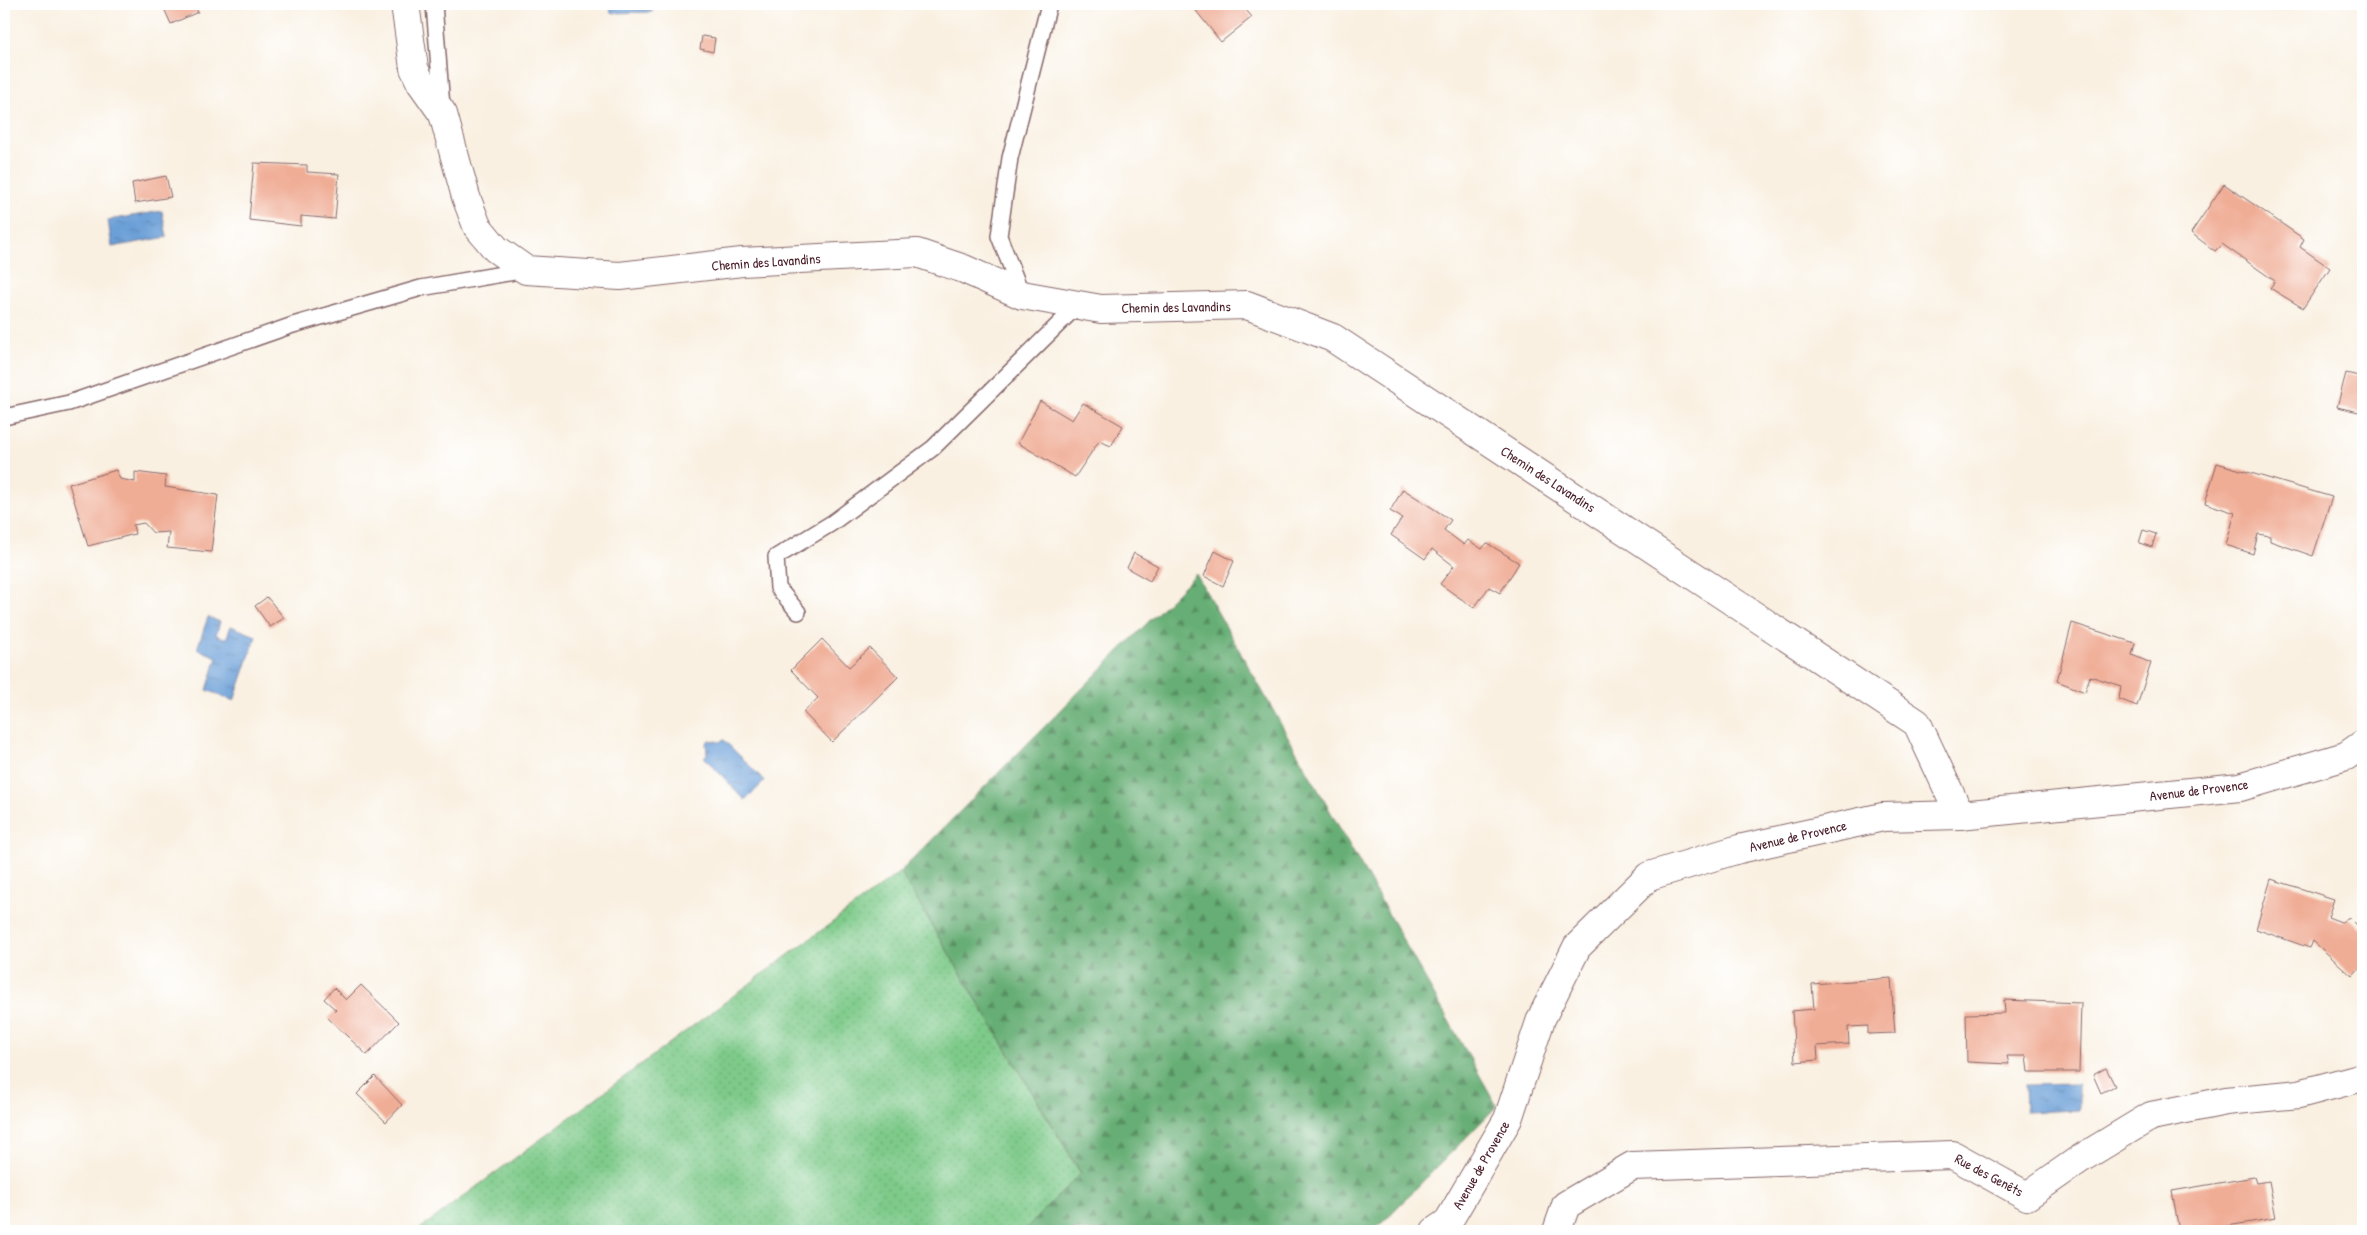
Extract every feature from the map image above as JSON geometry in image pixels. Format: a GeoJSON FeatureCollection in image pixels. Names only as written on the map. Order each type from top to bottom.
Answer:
{"type":"FeatureCollection","features":[{"type":"Feature","properties":{"kind":"street"},"geometry":{"type":"LineString","coordinates":[[405,4],[414,68],[421,83],[443,114],[466,197],[477,226],[496,249],[526,270]]}},
{"type":"Feature","properties":{"kind":"street","name":"Chemin des Lavandins"},"geometry":{"type":"LineString","coordinates":[[526,270],[620,276],[742,262],[917,253],[964,269],[1022,295],[1101,309],[1247,306],[1333,338],[1916,723],[1960,815]]}},
{"type":"Feature","properties":{"kind":"street","name":"Avenue de Provence"},"geometry":{"type":"LineString","coordinates":[[1434,1231],[1448,1222],[1508,1119],[1541,1019],[1577,947],[1649,876],[1739,849],[1883,817],[1960,815],[2240,787],[2346,756],[2363,744]]}},
{"type":"Feature","properties":{"kind":"street","name":"Rue des Genêts"},"geometry":{"type":"LineString","coordinates":[[1557,1231],[1566,1205],[1632,1166],[1953,1155],[2027,1196],[2080,1159],[2151,1116],[2226,1101],[2299,1094],[2363,1077]]}},
{"type":"Feature","properties":{"kind":"lane"},"geometry":{"type":"LineString","coordinates":[[434,4],[443,114]]}},
{"type":"Feature","properties":{"kind":"lane"},"geometry":{"type":"LineString","coordinates":[[1022,295],[999,236],[1010,158],[1049,4]]}},
{"type":"Feature","properties":{"kind":"lane"},"geometry":{"type":"LineString","coordinates":[[4,417],[69,403],[293,325],[421,288],[526,270]]}},
{"type":"Feature","properties":{"kind":"lane"},"geometry":{"type":"LineString","coordinates":[[798,612],[778,588],[776,557],[832,522],[933,448],[1078,305]]}},
{"type":"Feature","properties":{"kind":"green space"},"geometry":{"type":"Polygon","coordinates":[[[1196,574],[1497,1106],[1374,1231],[1023,1231],[1081,1173],[900,872],[1196,574]]]}},
{"type":"Feature","properties":{"kind":"green space"},"geometry":{"type":"Polygon","coordinates":[[[900,872],[1081,1174],[1023,1231],[417,1231],[900,872]]]}},
{"type":"Feature","properties":{"kind":"water"},"geometry":{"type":"Polygon","coordinates":[[[610,4],[657,4],[652,9],[652,12],[611,13],[610,4]]]}},
{"type":"Feature","properties":{"kind":"water"},"geometry":{"type":"Polygon","coordinates":[[[162,211],[167,237],[112,247],[108,220],[162,211]]]}},
{"type":"Feature","properties":{"kind":"water"},"geometry":{"type":"Polygon","coordinates":[[[208,617],[220,622],[216,635],[226,639],[231,626],[256,636],[234,701],[207,690],[217,657],[197,649],[208,617]]]}},
{"type":"Feature","properties":{"kind":"water"},"geometry":{"type":"Polygon","coordinates":[[[723,739],[765,781],[745,800],[704,757],[707,754],[706,743],[709,740],[720,742],[723,739]]]}},
{"type":"Feature","properties":{"kind":"water"},"geometry":{"type":"Polygon","coordinates":[[[2079,1084],[2079,1110],[2026,1112],[2025,1085],[2079,1084]]]}},
{"type":"Feature","properties":{"kind":"building"},"geometry":{"type":"Polygon","coordinates":[[[162,4],[193,4],[198,12],[171,24],[162,4]]]}},
{"type":"Feature","properties":{"kind":"building"},"geometry":{"type":"Polygon","coordinates":[[[1198,4],[1241,4],[1252,17],[1221,42],[1193,7],[1198,4]]]}},
{"type":"Feature","properties":{"kind":"building"},"geometry":{"type":"Polygon","coordinates":[[[702,36],[715,38],[713,52],[700,49],[702,36]]]}},
{"type":"Feature","properties":{"kind":"building"},"geometry":{"type":"Polygon","coordinates":[[[254,163],[307,165],[307,172],[339,174],[335,219],[301,216],[301,226],[249,220],[254,163]]]}},
{"type":"Feature","properties":{"kind":"building"},"geometry":{"type":"Polygon","coordinates":[[[166,176],[171,197],[135,203],[132,183],[166,176]]]}},
{"type":"Feature","properties":{"kind":"building"},"geometry":{"type":"Polygon","coordinates":[[[2224,184],[2304,239],[2300,247],[2330,268],[2303,308],[2270,288],[2275,281],[2222,244],[2215,251],[2191,233],[2224,184]]]}},
{"type":"Feature","properties":{"kind":"building"},"geometry":{"type":"Polygon","coordinates":[[[2346,373],[2363,377],[2363,413],[2337,407],[2346,373]]]}},
{"type":"Feature","properties":{"kind":"building"},"geometry":{"type":"Polygon","coordinates":[[[1040,401],[1072,420],[1083,403],[1123,426],[1111,446],[1099,441],[1075,477],[1018,443],[1040,401]]]}},
{"type":"Feature","properties":{"kind":"building"},"geometry":{"type":"Polygon","coordinates":[[[2217,463],[2332,497],[2313,556],[2270,541],[2270,536],[2258,534],[2253,554],[2226,545],[2235,513],[2205,503],[2217,463]]]}},
{"type":"Feature","properties":{"kind":"building"},"geometry":{"type":"Polygon","coordinates":[[[116,470],[120,479],[135,482],[135,472],[166,476],[165,487],[218,495],[211,552],[167,548],[169,532],[153,533],[144,523],[133,525],[135,534],[88,546],[69,484],[116,470]]]}},
{"type":"Feature","properties":{"kind":"building"},"geometry":{"type":"Polygon","coordinates":[[[1403,489],[1451,520],[1444,530],[1464,545],[1468,540],[1482,549],[1487,543],[1519,563],[1500,593],[1489,587],[1474,608],[1440,584],[1454,566],[1432,549],[1425,559],[1391,535],[1402,518],[1390,511],[1403,489]]]}},
{"type":"Feature","properties":{"kind":"building"},"geometry":{"type":"Polygon","coordinates":[[[2143,530],[2156,534],[2152,547],[2139,543],[2143,530]]]}},
{"type":"Feature","properties":{"kind":"building"},"geometry":{"type":"Polygon","coordinates":[[[1215,551],[1234,561],[1223,586],[1204,576],[1215,551]]]}},
{"type":"Feature","properties":{"kind":"building"},"geometry":{"type":"Polygon","coordinates":[[[1134,553],[1158,566],[1150,581],[1127,568],[1134,553]]]}},
{"type":"Feature","properties":{"kind":"building"},"geometry":{"type":"Polygon","coordinates":[[[267,597],[284,618],[270,627],[255,606],[267,597]]]}},
{"type":"Feature","properties":{"kind":"building"},"geometry":{"type":"Polygon","coordinates":[[[2072,623],[2135,643],[2132,655],[2151,663],[2137,706],[2119,699],[2121,686],[2090,676],[2085,692],[2057,681],[2072,623]]]}},
{"type":"Feature","properties":{"kind":"building"},"geometry":{"type":"Polygon","coordinates":[[[822,639],[849,667],[870,648],[898,677],[832,742],[803,712],[818,698],[791,670],[822,639]]]}},
{"type":"Feature","properties":{"kind":"building"},"geometry":{"type":"Polygon","coordinates":[[[2271,879],[2334,899],[2328,917],[2341,922],[2350,918],[2363,931],[2363,964],[2352,976],[2313,941],[2310,948],[2256,929],[2271,879]]]}},
{"type":"Feature","properties":{"kind":"building"},"geometry":{"type":"Polygon","coordinates":[[[1891,978],[1895,1033],[1868,1034],[1868,1026],[1848,1027],[1849,1044],[1817,1046],[1818,1060],[1795,1062],[1792,1011],[1814,1009],[1812,984],[1891,978]]]}},
{"type":"Feature","properties":{"kind":"building"},"geometry":{"type":"Polygon","coordinates":[[[361,985],[399,1022],[367,1055],[328,1018],[336,1010],[324,999],[334,988],[346,1000],[361,985]]]}},
{"type":"Feature","properties":{"kind":"building"},"geometry":{"type":"Polygon","coordinates":[[[2004,1000],[2081,1003],[2079,1072],[2028,1072],[2026,1056],[2007,1056],[2009,1064],[1967,1062],[1966,1014],[2005,1013],[2004,1000]]]}},
{"type":"Feature","properties":{"kind":"building"},"geometry":{"type":"Polygon","coordinates":[[[2106,1068],[2115,1086],[2101,1093],[2093,1075],[2106,1068]]]}},
{"type":"Feature","properties":{"kind":"building"},"geometry":{"type":"Polygon","coordinates":[[[375,1076],[402,1105],[386,1122],[357,1094],[375,1076]]]}},
{"type":"Feature","properties":{"kind":"building"},"geometry":{"type":"Polygon","coordinates":[[[2254,1177],[2256,1183],[2269,1181],[2276,1218],[2215,1228],[2215,1231],[2179,1231],[2172,1191],[2254,1177]]]}}]}
